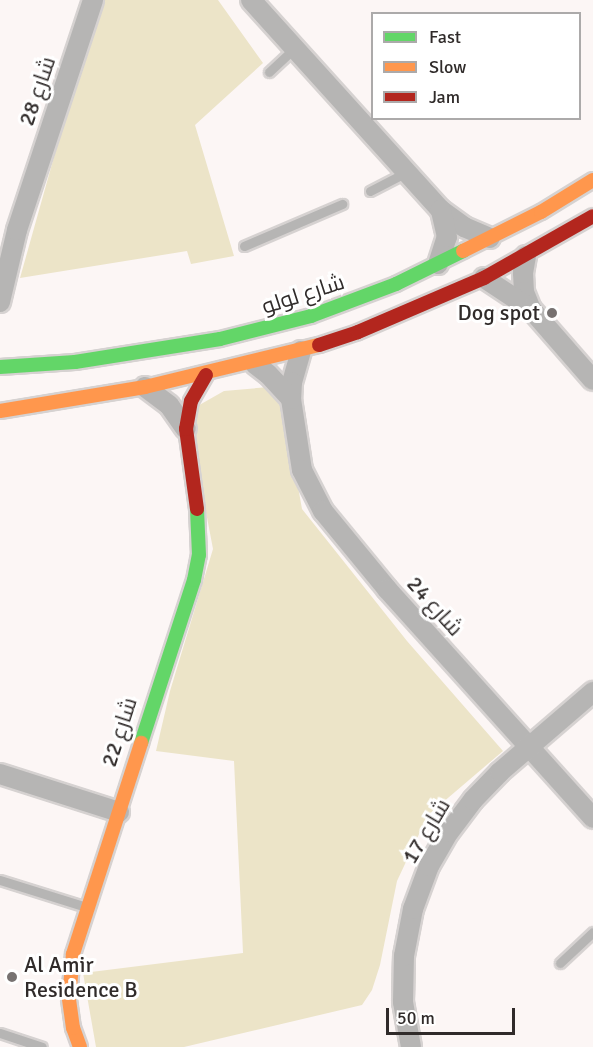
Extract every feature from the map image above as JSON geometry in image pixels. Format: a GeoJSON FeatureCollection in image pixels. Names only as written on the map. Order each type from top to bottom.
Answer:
{"type":"FeatureCollection","features":[{"type":"Feature","properties":{"kind":"street","name":"شارع 28"},"geometry":{"type":"LineString","coordinates":[[0,302],[16,230],[93,0]]}},
{"type":"Feature","properties":{"kind":"street"},"geometry":{"type":"LineString","coordinates":[[251,0],[441,210],[464,226],[490,238]]}},
{"type":"Feature","properties":{"kind":"street","name":"شارع لولو"},"geometry":{"type":"LineString","coordinates":[[5,363],[134,354],[267,328],[354,301],[490,238],[593,180]]}},
{"type":"Feature","properties":{"kind":"street"},"geometry":{"type":"LineString","coordinates":[[438,264],[447,237],[441,210]]}},
{"type":"Feature","properties":{"kind":"street"},"geometry":{"type":"LineString","coordinates":[[0,411],[146,387],[255,364],[301,351],[369,327],[484,278],[593,216]]}},
{"type":"Feature","properties":{"kind":"street"},"geometry":{"type":"LineString","coordinates":[[526,256],[523,283],[531,309]]}},
{"type":"Feature","properties":{"kind":"street"},"geometry":{"type":"LineString","coordinates":[[484,278],[531,309],[593,380]]}},
{"type":"Feature","properties":{"kind":"street","name":"شارع 24"},"geometry":{"type":"LineString","coordinates":[[301,351],[292,381],[291,399],[302,470],[323,512],[387,589],[593,818]]}},
{"type":"Feature","properties":{"kind":"street"},"geometry":{"type":"LineString","coordinates":[[255,364],[268,374],[291,399]]}},
{"type":"Feature","properties":{"kind":"street","name":"شارع 22"},"geometry":{"type":"LineString","coordinates":[[80,1047],[70,1013],[69,983],[73,954],[194,579],[199,555],[201,528],[186,429],[191,401],[206,375]]}},
{"type":"Feature","properties":{"kind":"street","name":"شارع 22"},"geometry":{"type":"LineString","coordinates":[[146,387],[169,405],[186,429]]}},
{"type":"Feature","properties":{"kind":"street","name":"شارع 17"},"geometry":{"type":"LineString","coordinates":[[411,1047],[403,1002],[404,956],[413,909],[429,866],[449,831],[473,800],[500,772],[593,692]]}},
{"type":"Feature","properties":{"kind":"street"},"geometry":{"type":"LineString","coordinates":[[0,774],[119,812]]}},
{"type":"Feature","properties":{"kind":"lane"},"geometry":{"type":"LineString","coordinates":[[269,72],[295,48]]}},
{"type":"Feature","properties":{"kind":"lane"},"geometry":{"type":"LineString","coordinates":[[370,191],[407,172]]}},
{"type":"Feature","properties":{"kind":"lane"},"geometry":{"type":"LineString","coordinates":[[244,246],[342,204]]}},
{"type":"Feature","properties":{"kind":"lane"},"geometry":{"type":"LineString","coordinates":[[0,880],[88,907]]}},
{"type":"Feature","properties":{"kind":"lane"},"geometry":{"type":"LineString","coordinates":[[560,963],[593,932]]}},
{"type":"Feature","properties":{"kind":"lane"},"geometry":{"type":"LineString","coordinates":[[0,1033],[42,1047]]}},
{"type":"Feature","properties":{"kind":"shaded area"},"geometry":{"type":"Polygon","coordinates":[[[98,0],[218,0],[263,63],[195,125],[234,256],[191,264],[187,251],[20,278],[98,0]]]}},
{"type":"Feature","properties":{"kind":"shaded area"},"geometry":{"type":"Polygon","coordinates":[[[280,386],[302,509],[407,641],[503,751],[428,815],[397,881],[380,965],[372,990],[362,1005],[184,1047],[96,1047],[83,973],[243,953],[234,761],[156,751],[170,691],[213,549],[187,412],[224,391],[280,386]]]}},
{"type":"Feature","properties":{"kind":"traffic: fast"},"geometry":{"type":"LineString","coordinates":[[0,367],[75,362],[220,339],[311,316],[396,284],[463,251]]}},
{"type":"Feature","properties":{"kind":"traffic: fast"},"geometry":{"type":"LineString","coordinates":[[141,743],[194,580],[199,555],[197,509]]}},
{"type":"Feature","properties":{"kind":"traffic: slow"},"geometry":{"type":"LineString","coordinates":[[463,251],[541,212],[593,180]]}},
{"type":"Feature","properties":{"kind":"traffic: slow"},"geometry":{"type":"LineString","coordinates":[[0,411],[145,387],[319,345]]}},
{"type":"Feature","properties":{"kind":"traffic: slow"},"geometry":{"type":"LineString","coordinates":[[80,1047],[73,1028],[69,998],[73,954],[141,743]]}},
{"type":"Feature","properties":{"kind":"traffic: jam"},"geometry":{"type":"LineString","coordinates":[[319,345],[358,332],[484,278],[593,216]]}},
{"type":"Feature","properties":{"kind":"traffic: jam"},"geometry":{"type":"LineString","coordinates":[[197,509],[186,429],[191,401],[206,375]]}},
{"type":"Feature","properties":{"kind":"place","name":"Dog spot"},"geometry":{"type":"Point","coordinates":[552,313]}},
{"type":"Feature","properties":{"kind":"place","name":"Al Amir Residence B"},"geometry":{"type":"Point","coordinates":[12,977]}}]}
